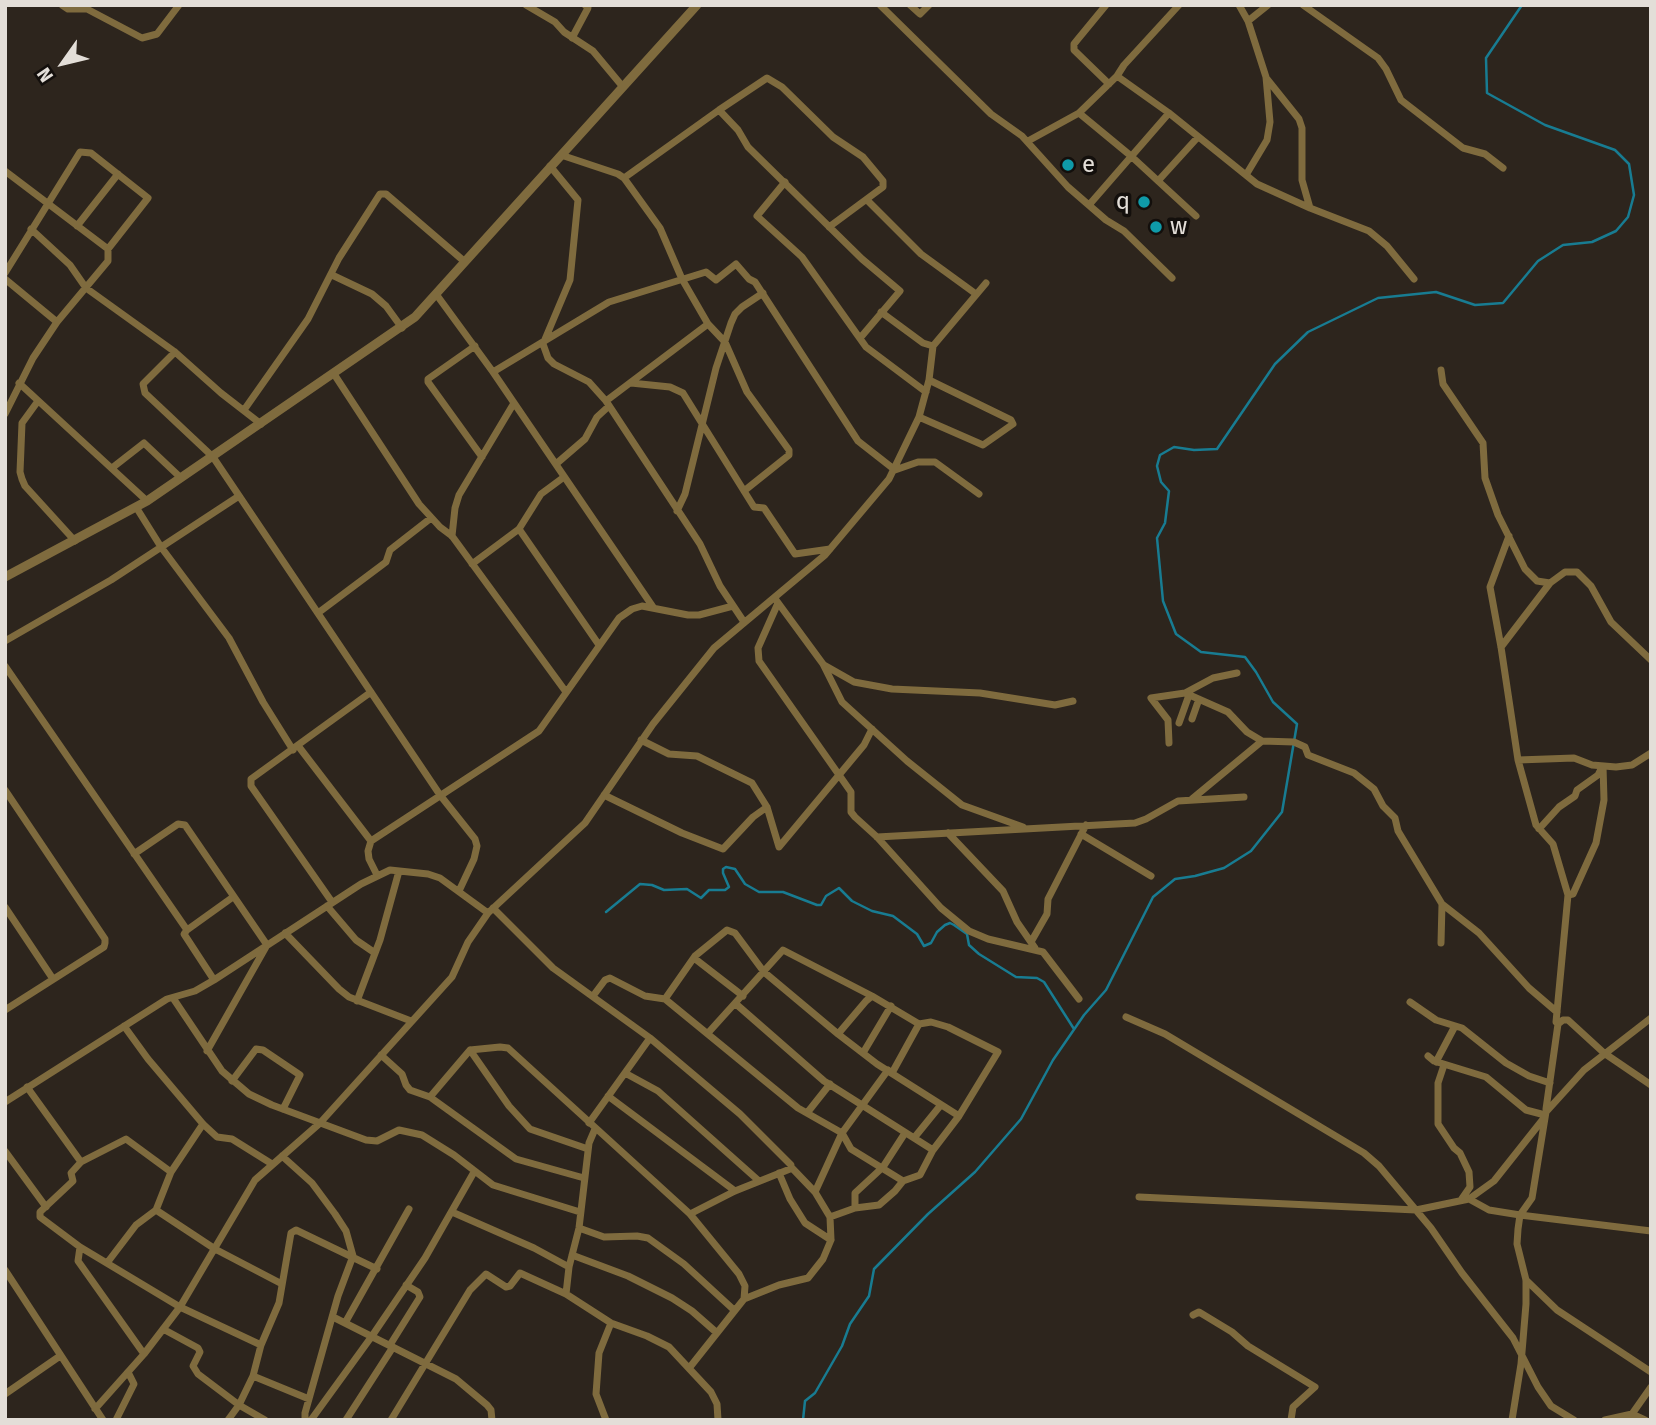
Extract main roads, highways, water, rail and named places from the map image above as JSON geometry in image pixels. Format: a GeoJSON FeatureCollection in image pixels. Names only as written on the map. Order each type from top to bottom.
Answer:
{"type":"FeatureCollection","features":[{"type":"Feature","properties":{"kind":"waterway"},"geometry":{"type":"LineString","coordinates":[[803,1420],[805,1401],[815,1393],[842,1346],[850,1324],[869,1296],[874,1269],[928,1214],[975,1172],[1021,1119],[1053,1060],[1084,1015],[1106,990],[1153,897],[1175,879],[1224,868],[1251,851],[1282,812],[1297,724],[1273,702],[1245,657],[1201,652],[1176,634],[1163,601],[1157,538],[1165,523],[1169,491],[1161,482],[1157,466],[1160,455],[1174,447],[1217,449],[1275,364],[1308,332],[1378,298],[1436,292],[1475,305],[1503,303],[1538,261],[1563,245],[1592,242],[1616,231],[1628,217],[1634,195],[1629,164],[1615,150],[1545,125],[1487,93],[1486,58],[1522,5]]}},
{"type":"Feature","properties":{"kind":"waterway"},"geometry":{"type":"LineString","coordinates":[[606,912],[640,884],[664,890],[687,889],[701,898],[709,890],[725,890],[729,887],[723,873],[726,867],[735,869],[745,884],[759,892],[783,892],[817,905],[821,905],[826,896],[839,888],[852,901],[872,911],[893,916],[917,934],[924,946],[931,943],[945,925],[954,925],[967,934],[969,945],[979,954],[1016,977],[1037,978],[1044,982],[1074,1029]]}},
{"type":"Feature","properties":{"kind":"place","name":"e"},"geometry":{"type":"Point","coordinates":[1068,165]}},
{"type":"Feature","properties":{"kind":"place","name":"q"},"geometry":{"type":"Point","coordinates":[1144,202]}},
{"type":"Feature","properties":{"kind":"place","name":"w"},"geometry":{"type":"Point","coordinates":[1156,227]}}]}
